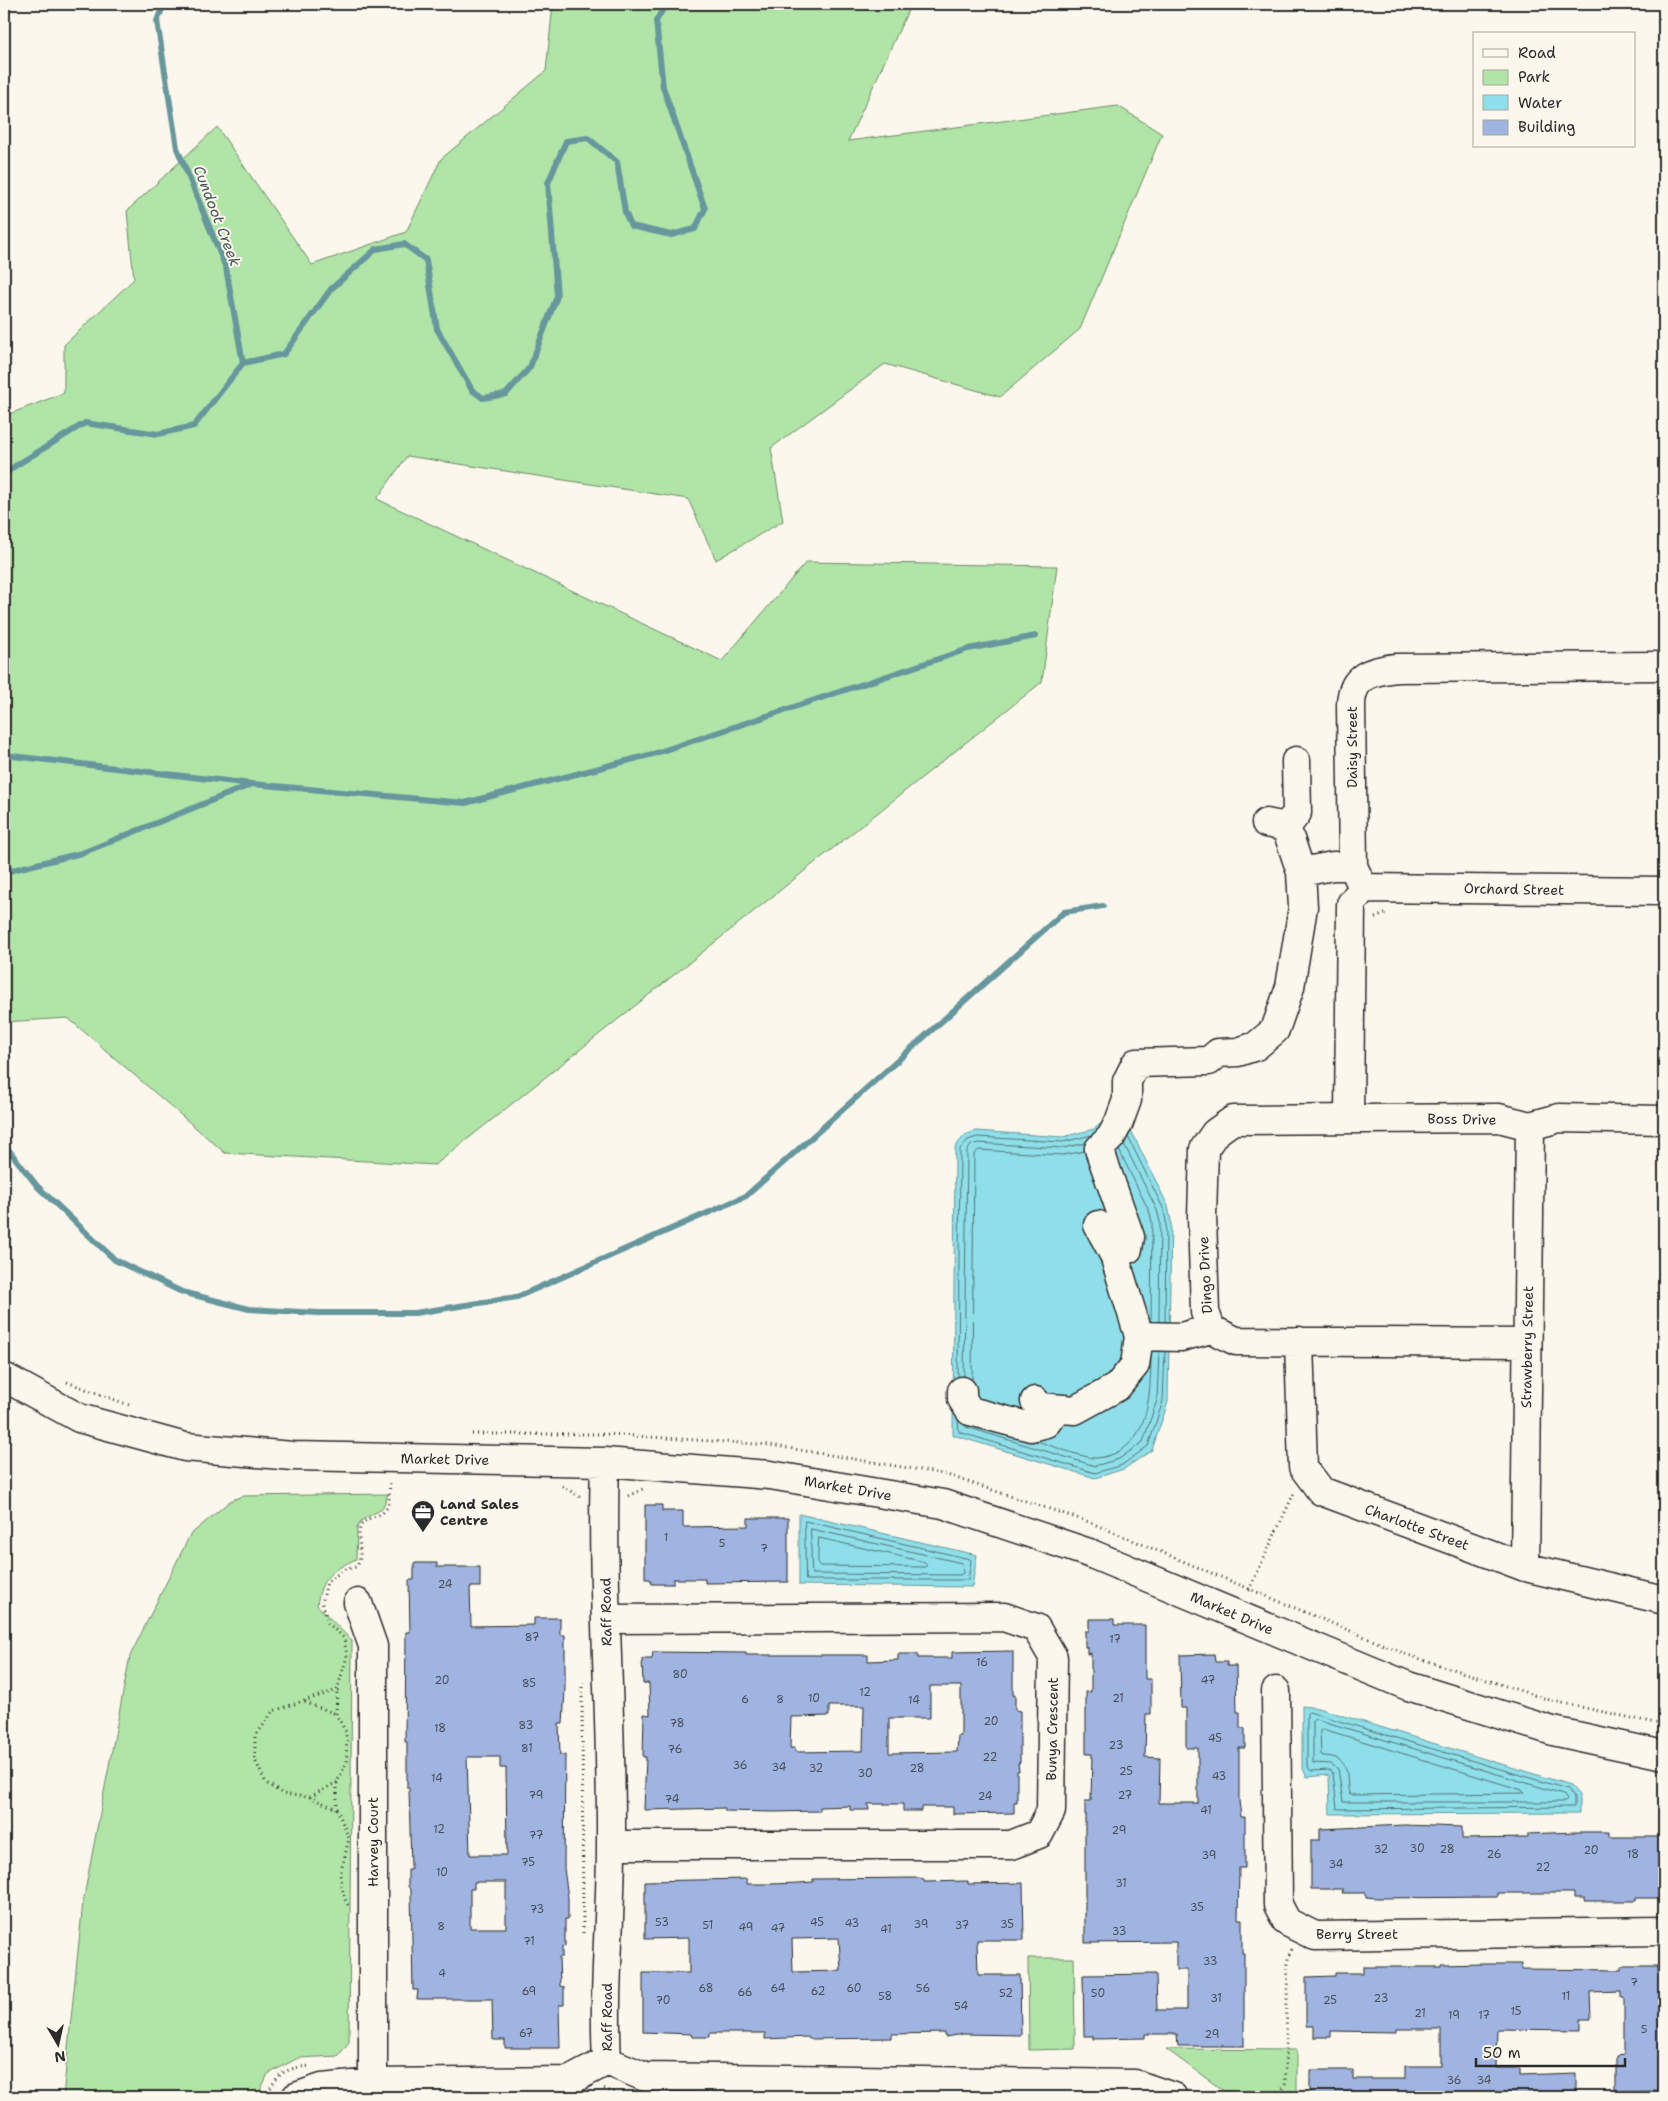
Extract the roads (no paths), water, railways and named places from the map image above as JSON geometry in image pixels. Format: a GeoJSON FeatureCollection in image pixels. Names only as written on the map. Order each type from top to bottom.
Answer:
{"type":"FeatureCollection","features":[{"type":"Feature","properties":{"kind":"street","name":"Daisy Street"},"geometry":{"type":"LineString","coordinates":[[1358,877],[1352,696],[1357,682],[1372,671],[1396,668],[1664,666]]}},
{"type":"Feature","properties":{"kind":"street"},"geometry":{"type":"LineString","coordinates":[[1114,1254],[1128,1249],[1130,1238],[1099,1149],[1111,1137],[1119,1122],[1127,1100],[1127,1082],[1136,1063],[1209,1060],[1218,1053],[1238,1052],[1256,1046],[1276,1030],[1290,987],[1303,907],[1301,872],[1276,825],[1297,813],[1296,761]]}},
{"type":"Feature","properties":{"kind":"street","name":"Orchard Street"},"geometry":{"type":"LineString","coordinates":[[1301,872],[1333,866],[1358,877],[1664,891]]}},
{"type":"Feature","properties":{"kind":"street"},"geometry":{"type":"LineString","coordinates":[[1348,1118],[1351,904],[1358,877]]}},
{"type":"Feature","properties":{"kind":"street","name":"Boss Drive"},"geometry":{"type":"LineString","coordinates":[[1348,1118],[1499,1118],[1530,1126],[1559,1118],[1664,1120]]}},
{"type":"Feature","properties":{"kind":"street","name":"Dingo Drive"},"geometry":{"type":"LineString","coordinates":[[1348,1118],[1233,1120],[1215,1133],[1204,1149],[1202,1216],[1205,1312],[1211,1329],[1236,1341],[1526,1343]]}},
{"type":"Feature","properties":{"kind":"street","name":"Strawberry Street"},"geometry":{"type":"LineString","coordinates":[[1525,1567],[1526,1343],[1530,1126]]}},
{"type":"Feature","properties":{"kind":"street"},"geometry":{"type":"LineString","coordinates":[[962,1391],[962,1399],[970,1411],[1031,1427],[1046,1423],[1045,1405],[1075,1410],[1117,1387],[1135,1365],[1139,1336],[1114,1254],[1098,1225]]}},
{"type":"Feature","properties":{"kind":"street"},"geometry":{"type":"LineString","coordinates":[[1139,1336],[1181,1337],[1211,1329]]}},
{"type":"Feature","properties":{"kind":"street","name":"Charlotte Street"},"geometry":{"type":"LineString","coordinates":[[1299,1341],[1303,1467],[1321,1491],[1525,1567],[1664,1600]]}},
{"type":"Feature","properties":{"kind":"street","name":"Market Drive"},"geometry":{"type":"LineString","coordinates":[[4,1377],[79,1418],[185,1447],[293,1456],[605,1462],[770,1475],[943,1504],[1089,1553],[1408,1686],[1553,1731],[1664,1755]]}},
{"type":"Feature","properties":{"kind":"street","name":"Raff Road"},"geometry":{"type":"LineString","coordinates":[[605,1462],[589,1500],[606,1620],[612,1845],[605,2026],[598,2066],[645,2077],[1046,2090],[1135,2084],[1173,2097]]}},
{"type":"Feature","properties":{"kind":"street","name":"Harvey Court"},"geometry":{"type":"LineString","coordinates":[[358,1603],[373,1646],[373,2084]]}},
{"type":"Feature","properties":{"kind":"street","name":"Bunya Crescent"},"geometry":{"type":"LineString","coordinates":[[606,1620],[1004,1617],[1036,1628],[1053,1657],[1051,1811],[1039,1834],[1010,1845],[612,1845]]}},
{"type":"Feature","properties":{"kind":"street","name":"Berry Street"},"geometry":{"type":"LineString","coordinates":[[1276,1691],[1287,1798],[1278,1905],[1287,1922],[1315,1936],[1664,1931]]}},
{"type":"Feature","properties":{"kind":"street"},"geometry":{"type":"LineString","coordinates":[[296,2097],[322,2088],[373,2084],[569,2081],[598,2066]]}},
{"type":"Feature","properties":{"kind":"water"},"geometry":{"type":"Polygon","coordinates":[[[1124,1116],[1168,1206],[1171,1221],[1168,1402],[1152,1450],[1124,1469],[1095,1478],[953,1435],[955,1147],[965,1135],[976,1131],[1063,1137],[1094,1129],[1108,1118],[1124,1116]]]}},
{"type":"Feature","properties":{"kind":"water"},"geometry":{"type":"Polygon","coordinates":[[[799,1514],[977,1555],[972,1587],[799,1585],[799,1514]]]}},
{"type":"Feature","properties":{"kind":"water"},"geometry":{"type":"Polygon","coordinates":[[[1302,1706],[1318,1708],[1570,1785],[1579,1795],[1579,1813],[1330,1814],[1329,1775],[1307,1777],[1302,1767],[1302,1706]]]}},
{"type":"Feature","properties":{"kind":"waterway","name":"Cundoot Creek"},"geometry":{"type":"LineString","coordinates":[[4,475],[15,466],[85,423],[158,434],[194,426],[243,363],[226,268],[177,148],[157,21],[164,4]]}},
{"type":"Feature","properties":{"kind":"waterway"},"geometry":{"type":"LineString","coordinates":[[243,363],[284,354],[331,289],[376,249],[404,244],[426,260],[437,329],[472,390],[483,398],[506,394],[530,367],[557,296],[548,183],[566,141],[588,138],[617,162],[625,212],[631,226],[671,235],[695,229],[705,209],[663,87],[656,21],[666,4]]}},
{"type":"Feature","properties":{"kind":"waterway"},"geometry":{"type":"LineString","coordinates":[[4,755],[252,784],[465,803],[653,754],[968,649],[1036,636]]}},
{"type":"Feature","properties":{"kind":"waterway"},"geometry":{"type":"LineString","coordinates":[[4,872],[82,853],[250,785]]}},
{"type":"Feature","properties":{"kind":"waterway"},"geometry":{"type":"LineString","coordinates":[[4,1144],[38,1187],[115,1260],[182,1292],[249,1309],[318,1313],[415,1313],[517,1297],[746,1196],[1064,912],[1103,906]]}},
{"type":"Feature","properties":{"kind":"place","name":"Land Sales Centre"},"geometry":{"type":"Point","coordinates":[423,1533]}}]}
